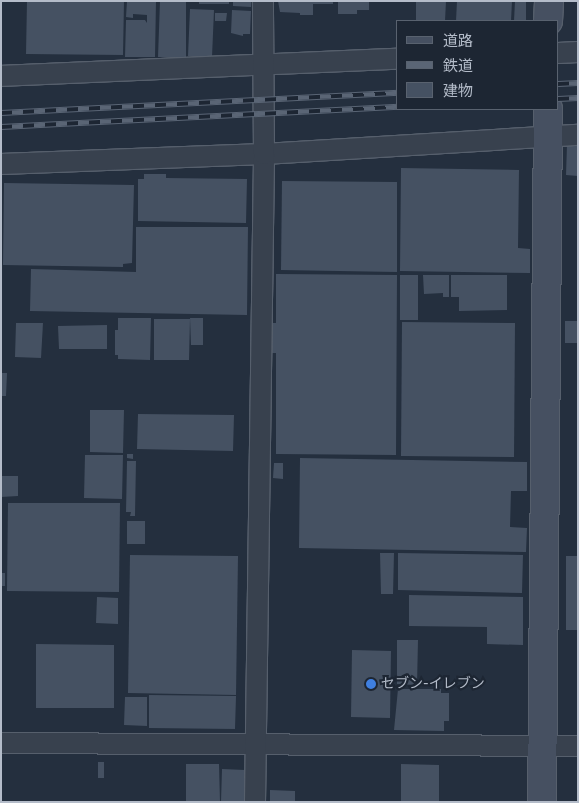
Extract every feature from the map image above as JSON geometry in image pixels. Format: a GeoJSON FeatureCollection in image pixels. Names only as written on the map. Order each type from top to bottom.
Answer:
{"type":"FeatureCollection","features":[{"type":"Feature","properties":{"kind":"street"},"geometry":{"type":"LineString","coordinates":[[255,802],[264,154],[263,1]]}},
{"type":"Feature","properties":{"kind":"street"},"geometry":{"type":"LineString","coordinates":[[548,20],[549,1]]}},
{"type":"Feature","properties":{"kind":"street"},"geometry":{"type":"LineString","coordinates":[[559,53],[578,52]]}},
{"type":"Feature","properties":{"kind":"street"},"geometry":{"type":"LineString","coordinates":[[1,76],[396,59]]}},
{"type":"Feature","properties":{"kind":"street"},"geometry":{"type":"LineString","coordinates":[[542,802],[548,110]]}},
{"type":"Feature","properties":{"kind":"street"},"geometry":{"type":"LineString","coordinates":[[1,164],[264,154],[578,135]]}},
{"type":"Feature","properties":{"kind":"street"},"geometry":{"type":"LineString","coordinates":[[1,743],[578,746]]}},
{"type":"Feature","properties":{"kind":"building"},"geometry":{"type":"Polygon","coordinates":[[[27,1],[124,1],[123,55],[26,54],[27,1]]]}},
{"type":"Feature","properties":{"kind":"building"},"geometry":{"type":"Polygon","coordinates":[[[127,1],[156,1],[155,57],[125,57],[126,20],[145,20],[147,23],[147,15],[133,14],[133,18],[126,17],[127,1]]]}},
{"type":"Feature","properties":{"kind":"building"},"geometry":{"type":"Polygon","coordinates":[[[160,1],[186,2],[186,58],[158,57],[160,1]]]}},
{"type":"Feature","properties":{"kind":"building"},"geometry":{"type":"Polygon","coordinates":[[[199,1],[229,1],[229,4],[199,4],[199,1]]]}},
{"type":"Feature","properties":{"kind":"building"},"geometry":{"type":"Polygon","coordinates":[[[233,1],[251,1],[251,7],[233,6],[233,1]]]}},
{"type":"Feature","properties":{"kind":"building"},"geometry":{"type":"Polygon","coordinates":[[[278,1],[333,1],[333,4],[313,4],[313,15],[300,15],[300,13],[280,12],[278,1]]]}},
{"type":"Feature","properties":{"kind":"building"},"geometry":{"type":"Polygon","coordinates":[[[338,1],[369,1],[369,10],[357,10],[357,14],[338,14],[338,1]]]}},
{"type":"Feature","properties":{"kind":"building"},"geometry":{"type":"Polygon","coordinates":[[[416,1],[446,1],[445,20],[416,20],[416,1]]]}},
{"type":"Feature","properties":{"kind":"building"},"geometry":{"type":"Polygon","coordinates":[[[457,1],[512,1],[511,20],[456,20],[457,1]]]}},
{"type":"Feature","properties":{"kind":"building"},"geometry":{"type":"Polygon","coordinates":[[[515,1],[526,1],[526,20],[514,20],[515,1]]]}},
{"type":"Feature","properties":{"kind":"building"},"geometry":{"type":"Polygon","coordinates":[[[190,9],[214,10],[212,57],[188,56],[190,9]]]}},
{"type":"Feature","properties":{"kind":"building"},"geometry":{"type":"Polygon","coordinates":[[[232,10],[251,11],[250,34],[243,34],[243,36],[231,33],[232,10]]]}},
{"type":"Feature","properties":{"kind":"building"},"geometry":{"type":"Polygon","coordinates":[[[215,13],[227,13],[226,21],[215,21],[215,13]]]}},
{"type":"Feature","properties":{"kind":"building"},"geometry":{"type":"Polygon","coordinates":[[[567,145],[578,145],[578,176],[566,175],[567,145]]]}},
{"type":"Feature","properties":{"kind":"building"},"geometry":{"type":"Polygon","coordinates":[[[401,168],[519,170],[518,248],[530,249],[530,273],[400,271],[401,168]]]}},
{"type":"Feature","properties":{"kind":"building"},"geometry":{"type":"Polygon","coordinates":[[[144,174],[166,174],[166,178],[247,179],[246,223],[138,221],[138,179],[144,179],[144,174]]]}},
{"type":"Feature","properties":{"kind":"building"},"geometry":{"type":"Polygon","coordinates":[[[282,181],[397,182],[397,272],[281,270],[282,181]]]}},
{"type":"Feature","properties":{"kind":"building"},"geometry":{"type":"Polygon","coordinates":[[[4,183],[134,185],[132,263],[123,264],[123,267],[3,265],[4,183]]]}},
{"type":"Feature","properties":{"kind":"building"},"geometry":{"type":"Polygon","coordinates":[[[136,227],[248,227],[247,315],[30,311],[31,269],[136,272],[136,227]]]}},
{"type":"Feature","properties":{"kind":"building"},"geometry":{"type":"Polygon","coordinates":[[[276,274],[397,275],[396,455],[276,454],[276,353],[272,353],[272,323],[276,323],[276,274]]]}},
{"type":"Feature","properties":{"kind":"building"},"geometry":{"type":"Polygon","coordinates":[[[400,275],[418,275],[418,320],[400,320],[400,275]]]}},
{"type":"Feature","properties":{"kind":"building"},"geometry":{"type":"Polygon","coordinates":[[[423,275],[449,275],[449,297],[443,297],[443,293],[424,294],[423,275]]]}},
{"type":"Feature","properties":{"kind":"building"},"geometry":{"type":"Polygon","coordinates":[[[451,275],[507,275],[507,310],[459,311],[459,297],[451,297],[451,275]]]}},
{"type":"Feature","properties":{"kind":"building"},"geometry":{"type":"Polygon","coordinates":[[[118,318],[151,318],[150,360],[118,359],[118,355],[115,355],[115,330],[118,330],[118,318]]]}},
{"type":"Feature","properties":{"kind":"building"},"geometry":{"type":"Polygon","coordinates":[[[190,318],[203,318],[203,345],[191,345],[190,318]]]}},
{"type":"Feature","properties":{"kind":"building"},"geometry":{"type":"Polygon","coordinates":[[[154,319],[190,319],[189,360],[154,360],[154,319]]]}},
{"type":"Feature","properties":{"kind":"building"},"geometry":{"type":"Polygon","coordinates":[[[565,321],[578,321],[578,343],[565,343],[565,321]]]}},
{"type":"Feature","properties":{"kind":"building"},"geometry":{"type":"Polygon","coordinates":[[[402,322],[515,323],[514,457],[401,456],[402,322]]]}},
{"type":"Feature","properties":{"kind":"building"},"geometry":{"type":"Polygon","coordinates":[[[16,323],[43,323],[41,358],[15,357],[16,323]]]}},
{"type":"Feature","properties":{"kind":"building"},"geometry":{"type":"Polygon","coordinates":[[[107,325],[107,349],[59,349],[58,326],[107,325]]]}},
{"type":"Feature","properties":{"kind":"building"},"geometry":{"type":"Polygon","coordinates":[[[1,373],[7,373],[6,396],[1,396],[1,373]]]}},
{"type":"Feature","properties":{"kind":"building"},"geometry":{"type":"Polygon","coordinates":[[[90,410],[124,410],[123,453],[90,452],[90,410]]]}},
{"type":"Feature","properties":{"kind":"building"},"geometry":{"type":"Polygon","coordinates":[[[138,414],[234,415],[233,451],[137,449],[138,414]]]}},
{"type":"Feature","properties":{"kind":"building"},"geometry":{"type":"Polygon","coordinates":[[[127,454],[133,454],[133,459],[127,458],[127,454]]]}},
{"type":"Feature","properties":{"kind":"building"},"geometry":{"type":"Polygon","coordinates":[[[85,455],[123,455],[122,499],[84,498],[85,455]]]}},
{"type":"Feature","properties":{"kind":"building"},"geometry":{"type":"Polygon","coordinates":[[[300,458],[527,462],[527,491],[511,491],[510,527],[527,528],[526,552],[299,548],[300,458]]]}},
{"type":"Feature","properties":{"kind":"building"},"geometry":{"type":"Polygon","coordinates":[[[127,461],[136,461],[135,516],[130,516],[131,512],[126,512],[127,461]]]}},
{"type":"Feature","properties":{"kind":"building"},"geometry":{"type":"Polygon","coordinates":[[[274,463],[283,463],[283,479],[273,478],[274,463]]]}},
{"type":"Feature","properties":{"kind":"building"},"geometry":{"type":"Polygon","coordinates":[[[1,476],[18,476],[18,496],[1,497],[1,476]]]}},
{"type":"Feature","properties":{"kind":"building"},"geometry":{"type":"Polygon","coordinates":[[[8,503],[120,503],[119,592],[7,591],[8,503]]]}},
{"type":"Feature","properties":{"kind":"building"},"geometry":{"type":"Polygon","coordinates":[[[127,521],[145,521],[145,544],[127,544],[127,521]]]}},
{"type":"Feature","properties":{"kind":"building"},"geometry":{"type":"Polygon","coordinates":[[[380,553],[394,553],[393,594],[381,594],[380,553]]]}},
{"type":"Feature","properties":{"kind":"building"},"geometry":{"type":"Polygon","coordinates":[[[398,553],[523,555],[522,593],[398,590],[398,553]]]}},
{"type":"Feature","properties":{"kind":"building"},"geometry":{"type":"Polygon","coordinates":[[[130,555],[238,556],[236,695],[128,693],[130,555]]]}},
{"type":"Feature","properties":{"kind":"building"},"geometry":{"type":"Polygon","coordinates":[[[566,556],[578,556],[578,630],[566,630],[566,556]]]}},
{"type":"Feature","properties":{"kind":"building"},"geometry":{"type":"Polygon","coordinates":[[[1,573],[5,573],[5,586],[1,586],[1,573]]]}},
{"type":"Feature","properties":{"kind":"building"},"geometry":{"type":"Polygon","coordinates":[[[409,595],[523,597],[523,645],[487,644],[487,627],[409,626],[409,595]]]}},
{"type":"Feature","properties":{"kind":"building"},"geometry":{"type":"Polygon","coordinates":[[[97,597],[118,598],[118,624],[96,623],[97,597]]]}},
{"type":"Feature","properties":{"kind":"building"},"geometry":{"type":"Polygon","coordinates":[[[397,640],[418,640],[417,685],[397,684],[397,640]]]}},
{"type":"Feature","properties":{"kind":"building"},"geometry":{"type":"Polygon","coordinates":[[[36,644],[114,645],[114,708],[36,708],[36,644]]]}},
{"type":"Feature","properties":{"kind":"building","name":"セブン-イレブン"},"geometry":{"type":"Polygon","coordinates":[[[352,650],[391,651],[390,718],[351,717],[352,650]]]}},
{"type":"Feature","properties":{"kind":"building"},"geometry":{"type":"Polygon","coordinates":[[[398,689],[441,689],[441,693],[449,693],[449,721],[444,721],[444,731],[394,730],[398,689]]]}},
{"type":"Feature","properties":{"kind":"building"},"geometry":{"type":"Polygon","coordinates":[[[149,695],[236,696],[235,729],[149,728],[149,695]]]}},
{"type":"Feature","properties":{"kind":"building"},"geometry":{"type":"Polygon","coordinates":[[[125,697],[147,697],[147,726],[124,725],[125,697]]]}},
{"type":"Feature","properties":{"kind":"building"},"geometry":{"type":"Polygon","coordinates":[[[98,762],[104,762],[104,778],[98,778],[98,762]]]}},
{"type":"Feature","properties":{"kind":"building"},"geometry":{"type":"Polygon","coordinates":[[[186,764],[219,764],[220,802],[186,802],[186,764]]]}},
{"type":"Feature","properties":{"kind":"building"},"geometry":{"type":"Polygon","coordinates":[[[401,764],[439,765],[439,802],[401,802],[401,764]]]}},
{"type":"Feature","properties":{"kind":"building"},"geometry":{"type":"Polygon","coordinates":[[[222,769],[245,770],[246,802],[221,801],[222,769]]]}},
{"type":"Feature","properties":{"kind":"building"},"geometry":{"type":"Polygon","coordinates":[[[270,790],[295,791],[295,802],[270,802],[270,790]]]}},
{"type":"Feature","properties":{"kind":"railway"},"geometry":{"type":"LineString","coordinates":[[559,84],[578,83]]}},
{"type":"Feature","properties":{"kind":"railway"},"geometry":{"type":"LineString","coordinates":[[1,113],[396,93]]}},
{"type":"Feature","properties":{"kind":"railway"},"geometry":{"type":"LineString","coordinates":[[559,99],[578,98]]}},
{"type":"Feature","properties":{"kind":"railway"},"geometry":{"type":"LineString","coordinates":[[1,127],[396,107]]}},
{"type":"Feature","properties":{"kind":"place","name":"セブン-イレブン"},"geometry":{"type":"Point","coordinates":[371,684]}}]}
